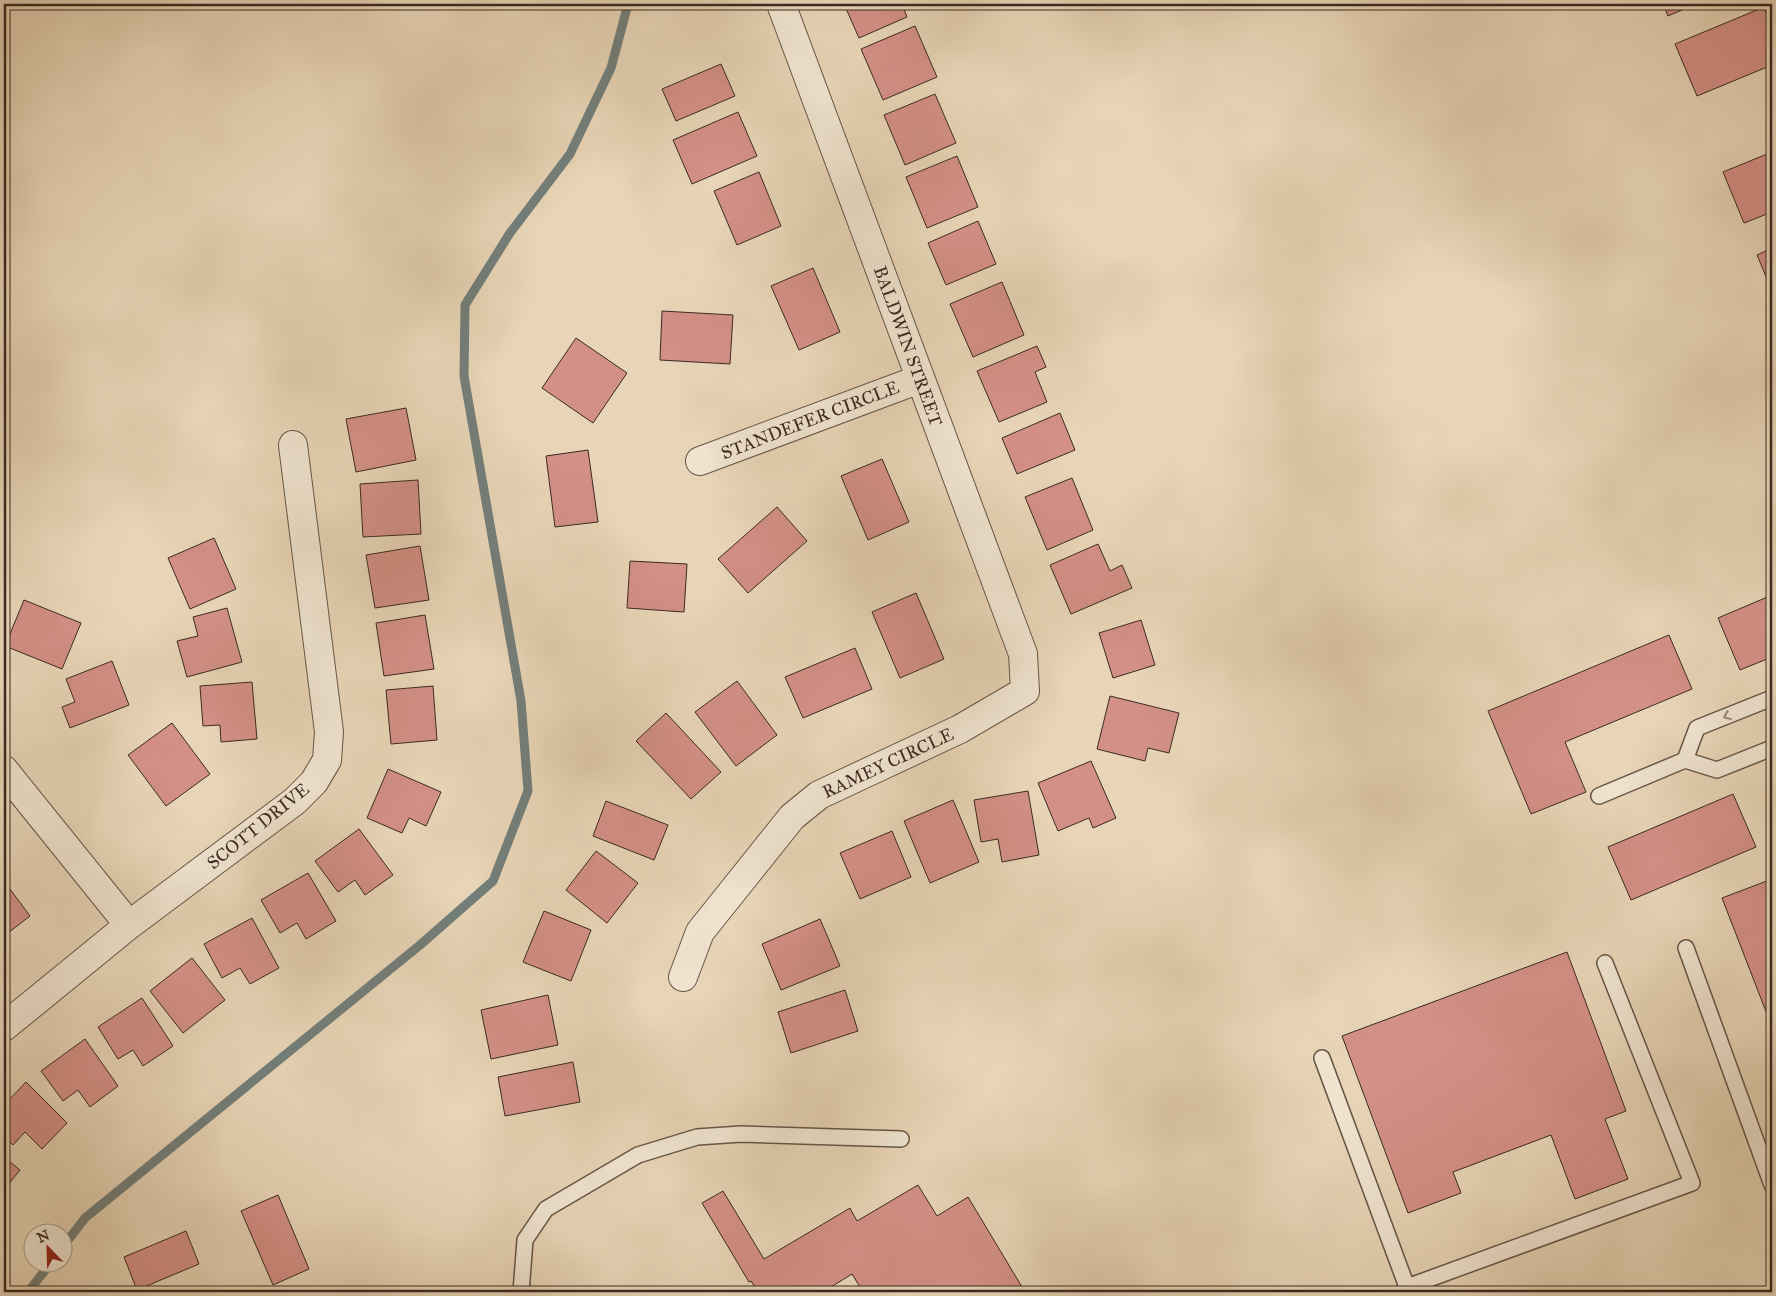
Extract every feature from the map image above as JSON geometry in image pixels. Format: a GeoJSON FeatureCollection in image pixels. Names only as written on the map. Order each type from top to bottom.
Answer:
{"type":"FeatureCollection","features":[{"type":"Feature","properties":{"kind":"street","name":"BALDWIN STREET"},"geometry":{"type":"LineString","coordinates":[[781,4],[1023,654],[1025,691]]}},
{"type":"Feature","properties":{"kind":"street","name":"STANDEFER CIRCLE"},"geometry":{"type":"LineString","coordinates":[[700,461],[920,379]]}},
{"type":"Feature","properties":{"kind":"street","name":"SCOTT DRIVE"},"geometry":{"type":"LineString","coordinates":[[4,1027],[129,925],[295,801],[314,782],[327,760],[329,732],[293,444]]}},
{"type":"Feature","properties":{"kind":"street","name":"RAMEY CIRCLE"},"geometry":{"type":"LineString","coordinates":[[683,977],[700,932],[792,817],[819,795],[960,729],[1025,691]]}},
{"type":"Feature","properties":{"kind":"street"},"geometry":{"type":"LineString","coordinates":[[4,770],[129,925]]}},
{"type":"Feature","properties":{"kind":"lane"},"geometry":{"type":"LineString","coordinates":[[1685,760],[1697,728],[1772,698]]}},
{"type":"Feature","properties":{"kind":"lane"},"geometry":{"type":"LineString","coordinates":[[1599,796],[1685,760],[1718,770],[1772,748]]}},
{"type":"Feature","properties":{"kind":"lane"},"geometry":{"type":"LineString","coordinates":[[1686,948],[1772,1185]]}},
{"type":"Feature","properties":{"kind":"lane"},"geometry":{"type":"LineString","coordinates":[[1322,1058],[1407,1290],[1692,1183],[1605,963]]}},
{"type":"Feature","properties":{"kind":"lane"},"geometry":{"type":"LineString","coordinates":[[520,1292],[524,1240],[546,1209],[638,1155],[697,1137],[742,1134],[901,1139]]}},
{"type":"Feature","properties":{"kind":"building"},"geometry":{"type":"Polygon","coordinates":[[[844,4],[902,4],[907,17],[859,38],[844,4]]]}},
{"type":"Feature","properties":{"kind":"building"},"geometry":{"type":"Polygon","coordinates":[[[1663,4],[1696,4],[1668,16],[1663,4]]]}},
{"type":"Feature","properties":{"kind":"building"},"geometry":{"type":"Polygon","coordinates":[[[1764,7],[1772,28],[1772,65],[1697,96],[1675,44],[1764,7]]]}},
{"type":"Feature","properties":{"kind":"building"},"geometry":{"type":"Polygon","coordinates":[[[915,26],[937,77],[883,100],[861,49],[915,26]]]}},
{"type":"Feature","properties":{"kind":"building"},"geometry":{"type":"Polygon","coordinates":[[[721,64],[735,96],[676,121],[662,89],[721,64]]]}},
{"type":"Feature","properties":{"kind":"building"},"geometry":{"type":"Polygon","coordinates":[[[935,94],[956,143],[905,165],[884,115],[935,94]]]}},
{"type":"Feature","properties":{"kind":"building"},"geometry":{"type":"Polygon","coordinates":[[[738,112],[757,156],[692,184],[673,140],[738,112]]]}},
{"type":"Feature","properties":{"kind":"building"},"geometry":{"type":"Polygon","coordinates":[[[1772,152],[1772,212],[1744,223],[1723,172],[1772,152]]]}},
{"type":"Feature","properties":{"kind":"building"},"geometry":{"type":"Polygon","coordinates":[[[957,156],[978,207],[927,228],[906,177],[957,156]]]}},
{"type":"Feature","properties":{"kind":"building"},"geometry":{"type":"Polygon","coordinates":[[[759,172],[781,226],[737,245],[714,191],[759,172]]]}},
{"type":"Feature","properties":{"kind":"building"},"geometry":{"type":"Polygon","coordinates":[[[978,221],[996,264],[946,285],[928,243],[978,221]]]}},
{"type":"Feature","properties":{"kind":"building"},"geometry":{"type":"Polygon","coordinates":[[[1772,248],[1772,291],[1757,255],[1772,248]]]}},
{"type":"Feature","properties":{"kind":"building"},"geometry":{"type":"Polygon","coordinates":[[[813,268],[840,332],[799,350],[771,286],[813,268]]]}},
{"type":"Feature","properties":{"kind":"building"},"geometry":{"type":"Polygon","coordinates":[[[1002,282],[1024,335],[973,357],[950,304],[1002,282]]]}},
{"type":"Feature","properties":{"kind":"building"},"geometry":{"type":"Polygon","coordinates":[[[662,311],[733,315],[730,364],[660,360],[662,311]]]}},
{"type":"Feature","properties":{"kind":"building"},"geometry":{"type":"Polygon","coordinates":[[[576,338],[627,373],[593,423],[542,388],[576,338]]]}},
{"type":"Feature","properties":{"kind":"building"},"geometry":{"type":"Polygon","coordinates":[[[1037,346],[1046,367],[1035,372],[1047,402],[999,422],[977,371],[1037,346]]]}},
{"type":"Feature","properties":{"kind":"building"},"geometry":{"type":"Polygon","coordinates":[[[406,408],[416,460],[356,472],[346,419],[406,408]]]}},
{"type":"Feature","properties":{"kind":"building"},"geometry":{"type":"Polygon","coordinates":[[[1060,413],[1075,450],[1017,474],[1002,438],[1060,413]]]}},
{"type":"Feature","properties":{"kind":"building"},"geometry":{"type":"Polygon","coordinates":[[[588,450],[598,522],[555,527],[546,456],[588,450]]]}},
{"type":"Feature","properties":{"kind":"building"},"geometry":{"type":"Polygon","coordinates":[[[882,459],[909,522],[868,540],[841,476],[882,459]]]}},
{"type":"Feature","properties":{"kind":"building"},"geometry":{"type":"Polygon","coordinates":[[[1072,478],[1093,530],[1047,550],[1025,497],[1072,478]]]}},
{"type":"Feature","properties":{"kind":"building"},"geometry":{"type":"Polygon","coordinates":[[[418,480],[421,534],[363,537],[360,484],[418,480]]]}},
{"type":"Feature","properties":{"kind":"building"},"geometry":{"type":"Polygon","coordinates":[[[777,507],[807,541],[748,593],[718,559],[777,507]]]}},
{"type":"Feature","properties":{"kind":"building"},"geometry":{"type":"Polygon","coordinates":[[[214,538],[236,589],[190,609],[168,558],[214,538]]]}},
{"type":"Feature","properties":{"kind":"building"},"geometry":{"type":"Polygon","coordinates":[[[1098,544],[1110,571],[1122,565],[1132,588],[1071,614],[1050,565],[1098,544]]]}},
{"type":"Feature","properties":{"kind":"building"},"geometry":{"type":"Polygon","coordinates":[[[420,546],[429,600],[375,608],[366,555],[420,546]]]}},
{"type":"Feature","properties":{"kind":"building"},"geometry":{"type":"Polygon","coordinates":[[[630,561],[687,564],[684,612],[627,608],[630,561]]]}},
{"type":"Feature","properties":{"kind":"building"},"geometry":{"type":"Polygon","coordinates":[[[916,593],[944,659],[900,678],[872,612],[916,593]]]}},
{"type":"Feature","properties":{"kind":"building"},"geometry":{"type":"Polygon","coordinates":[[[1772,595],[1772,657],[1740,670],[1718,618],[1772,595]]]}},
{"type":"Feature","properties":{"kind":"building"},"geometry":{"type":"Polygon","coordinates":[[[24,600],[81,623],[62,669],[5,646],[24,600]]]}},
{"type":"Feature","properties":{"kind":"building"},"geometry":{"type":"Polygon","coordinates":[[[227,608],[242,662],[187,677],[177,641],[198,636],[193,617],[227,608]]]}},
{"type":"Feature","properties":{"kind":"building"},"geometry":{"type":"Polygon","coordinates":[[[425,615],[434,669],[384,676],[376,623],[425,615]]]}},
{"type":"Feature","properties":{"kind":"building"},"geometry":{"type":"Polygon","coordinates":[[[1141,620],[1155,665],[1113,678],[1099,633],[1141,620]]]}},
{"type":"Feature","properties":{"kind":"building"},"geometry":{"type":"Polygon","coordinates":[[[1669,635],[1692,689],[1565,742],[1586,792],[1531,814],[1488,711],[1669,635]]]}},
{"type":"Feature","properties":{"kind":"building"},"geometry":{"type":"Polygon","coordinates":[[[855,648],[872,689],[803,718],[785,677],[855,648]]]}},
{"type":"Feature","properties":{"kind":"building"},"geometry":{"type":"Polygon","coordinates":[[[112,661],[129,705],[70,728],[62,707],[75,702],[66,679],[112,661]]]}},
{"type":"Feature","properties":{"kind":"building"},"geometry":{"type":"Polygon","coordinates":[[[737,681],[777,735],[736,766],[695,712],[737,681]]]}},
{"type":"Feature","properties":{"kind":"building"},"geometry":{"type":"Polygon","coordinates":[[[252,682],[257,739],[221,742],[220,725],[203,726],[200,686],[252,682]]]}},
{"type":"Feature","properties":{"kind":"building"},"geometry":{"type":"Polygon","coordinates":[[[433,686],[437,740],[391,744],[386,690],[433,686]]]}},
{"type":"Feature","properties":{"kind":"building"},"geometry":{"type":"Polygon","coordinates":[[[1110,696],[1179,713],[1169,753],[1148,748],[1145,761],[1097,749],[1110,696]]]}},
{"type":"Feature","properties":{"kind":"building"},"geometry":{"type":"Polygon","coordinates":[[[666,713],[721,772],[691,799],[636,741],[666,713]]]}},
{"type":"Feature","properties":{"kind":"building"},"geometry":{"type":"Polygon","coordinates":[[[172,723],[210,774],[166,806],[128,755],[172,723]]]}},
{"type":"Feature","properties":{"kind":"building"},"geometry":{"type":"Polygon","coordinates":[[[1091,761],[1116,818],[1093,828],[1089,818],[1058,831],[1038,783],[1091,761]]]}},
{"type":"Feature","properties":{"kind":"building"},"geometry":{"type":"Polygon","coordinates":[[[388,769],[441,792],[426,826],[409,818],[402,833],[367,818],[388,769]]]}},
{"type":"Feature","properties":{"kind":"building"},"geometry":{"type":"Polygon","coordinates":[[[1028,791],[1039,855],[1002,862],[998,839],[981,842],[974,800],[1028,791]]]}},
{"type":"Feature","properties":{"kind":"building"},"geometry":{"type":"Polygon","coordinates":[[[1733,794],[1756,847],[1631,900],[1608,847],[1733,794]]]}},
{"type":"Feature","properties":{"kind":"building"},"geometry":{"type":"Polygon","coordinates":[[[953,800],[979,862],[930,883],[904,821],[953,800]]]}},
{"type":"Feature","properties":{"kind":"building"},"geometry":{"type":"Polygon","coordinates":[[[606,801],[668,825],[654,860],[593,836],[606,801]]]}},
{"type":"Feature","properties":{"kind":"building"},"geometry":{"type":"Polygon","coordinates":[[[359,829],[393,875],[365,895],[355,880],[338,892],[315,861],[359,829]]]}},
{"type":"Feature","properties":{"kind":"building"},"geometry":{"type":"Polygon","coordinates":[[[892,831],[911,877],[860,899],[840,853],[892,831]]]}},
{"type":"Feature","properties":{"kind":"building"},"geometry":{"type":"Polygon","coordinates":[[[596,851],[638,883],[607,923],[566,890],[596,851]]]}},
{"type":"Feature","properties":{"kind":"building"},"geometry":{"type":"Polygon","coordinates":[[[308,873],[336,921],[306,939],[297,923],[280,933],[261,900],[308,873]]]}},
{"type":"Feature","properties":{"kind":"building"},"geometry":{"type":"Polygon","coordinates":[[[1772,879],[1772,1027],[1722,898],[1772,879]]]}},
{"type":"Feature","properties":{"kind":"building"},"geometry":{"type":"Polygon","coordinates":[[[4,881],[30,916],[4,936],[4,881]]]}},
{"type":"Feature","properties":{"kind":"building"},"geometry":{"type":"Polygon","coordinates":[[[544,911],[591,930],[571,981],[523,962],[544,911]]]}},
{"type":"Feature","properties":{"kind":"building"},"geometry":{"type":"Polygon","coordinates":[[[252,918],[279,968],[250,984],[240,968],[222,978],[204,944],[252,918]]]}},
{"type":"Feature","properties":{"kind":"building"},"geometry":{"type":"Polygon","coordinates":[[[820,919],[840,966],[781,990],[762,944],[820,919]]]}},
{"type":"Feature","properties":{"kind":"building"},"geometry":{"type":"Polygon","coordinates":[[[1567,952],[1626,1111],[1605,1119],[1628,1179],[1575,1199],[1551,1135],[1453,1172],[1461,1193],[1408,1213],[1342,1036],[1567,952]]]}},
{"type":"Feature","properties":{"kind":"building"},"geometry":{"type":"Polygon","coordinates":[[[192,958],[225,1000],[183,1033],[150,991],[192,958]]]}},
{"type":"Feature","properties":{"kind":"building"},"geometry":{"type":"Polygon","coordinates":[[[845,990],[858,1031],[791,1053],[778,1012],[845,990]]]}},
{"type":"Feature","properties":{"kind":"building"},"geometry":{"type":"Polygon","coordinates":[[[548,995],[558,1045],[491,1059],[481,1010],[548,995]]]}},
{"type":"Feature","properties":{"kind":"building"},"geometry":{"type":"Polygon","coordinates":[[[142,998],[173,1046],[143,1066],[133,1050],[118,1059],[98,1027],[142,998]]]}},
{"type":"Feature","properties":{"kind":"building"},"geometry":{"type":"Polygon","coordinates":[[[85,1039],[118,1086],[90,1107],[78,1090],[63,1101],[41,1071],[85,1039]]]}},
{"type":"Feature","properties":{"kind":"building"},"geometry":{"type":"Polygon","coordinates":[[[573,1062],[580,1102],[505,1116],[498,1077],[573,1062]]]}},
{"type":"Feature","properties":{"kind":"building"},"geometry":{"type":"Polygon","coordinates":[[[26,1082],[67,1123],[42,1149],[25,1132],[13,1145],[4,1136],[4,1105],[26,1082]]]}},
{"type":"Feature","properties":{"kind":"building"},"geometry":{"type":"Polygon","coordinates":[[[4,1157],[20,1170],[4,1190],[4,1157]]]}},
{"type":"Feature","properties":{"kind":"building"},"geometry":{"type":"Polygon","coordinates":[[[918,1185],[937,1216],[968,1197],[1025,1292],[863,1292],[852,1274],[823,1292],[758,1292],[751,1281],[749,1282],[702,1203],[723,1191],[764,1259],[850,1208],[857,1221],[918,1185]]]}},
{"type":"Feature","properties":{"kind":"building"},"geometry":{"type":"Polygon","coordinates":[[[278,1195],[309,1269],[273,1285],[241,1211],[278,1195]]]}},
{"type":"Feature","properties":{"kind":"building"},"geometry":{"type":"Polygon","coordinates":[[[186,1231],[199,1264],[137,1290],[124,1257],[186,1231]]]}},
{"type":"Feature","properties":{"kind":"waterway"},"geometry":{"type":"LineString","coordinates":[[72,1235],[85,1218],[420,945],[493,881],[528,791],[521,701],[464,376],[465,305],[510,233],[570,154],[611,68],[628,4]]}},
{"type":"Feature","properties":{"kind":"waterway"},"geometry":{"type":"LineString","coordinates":[[28,1292],[42,1274]]}}]}
